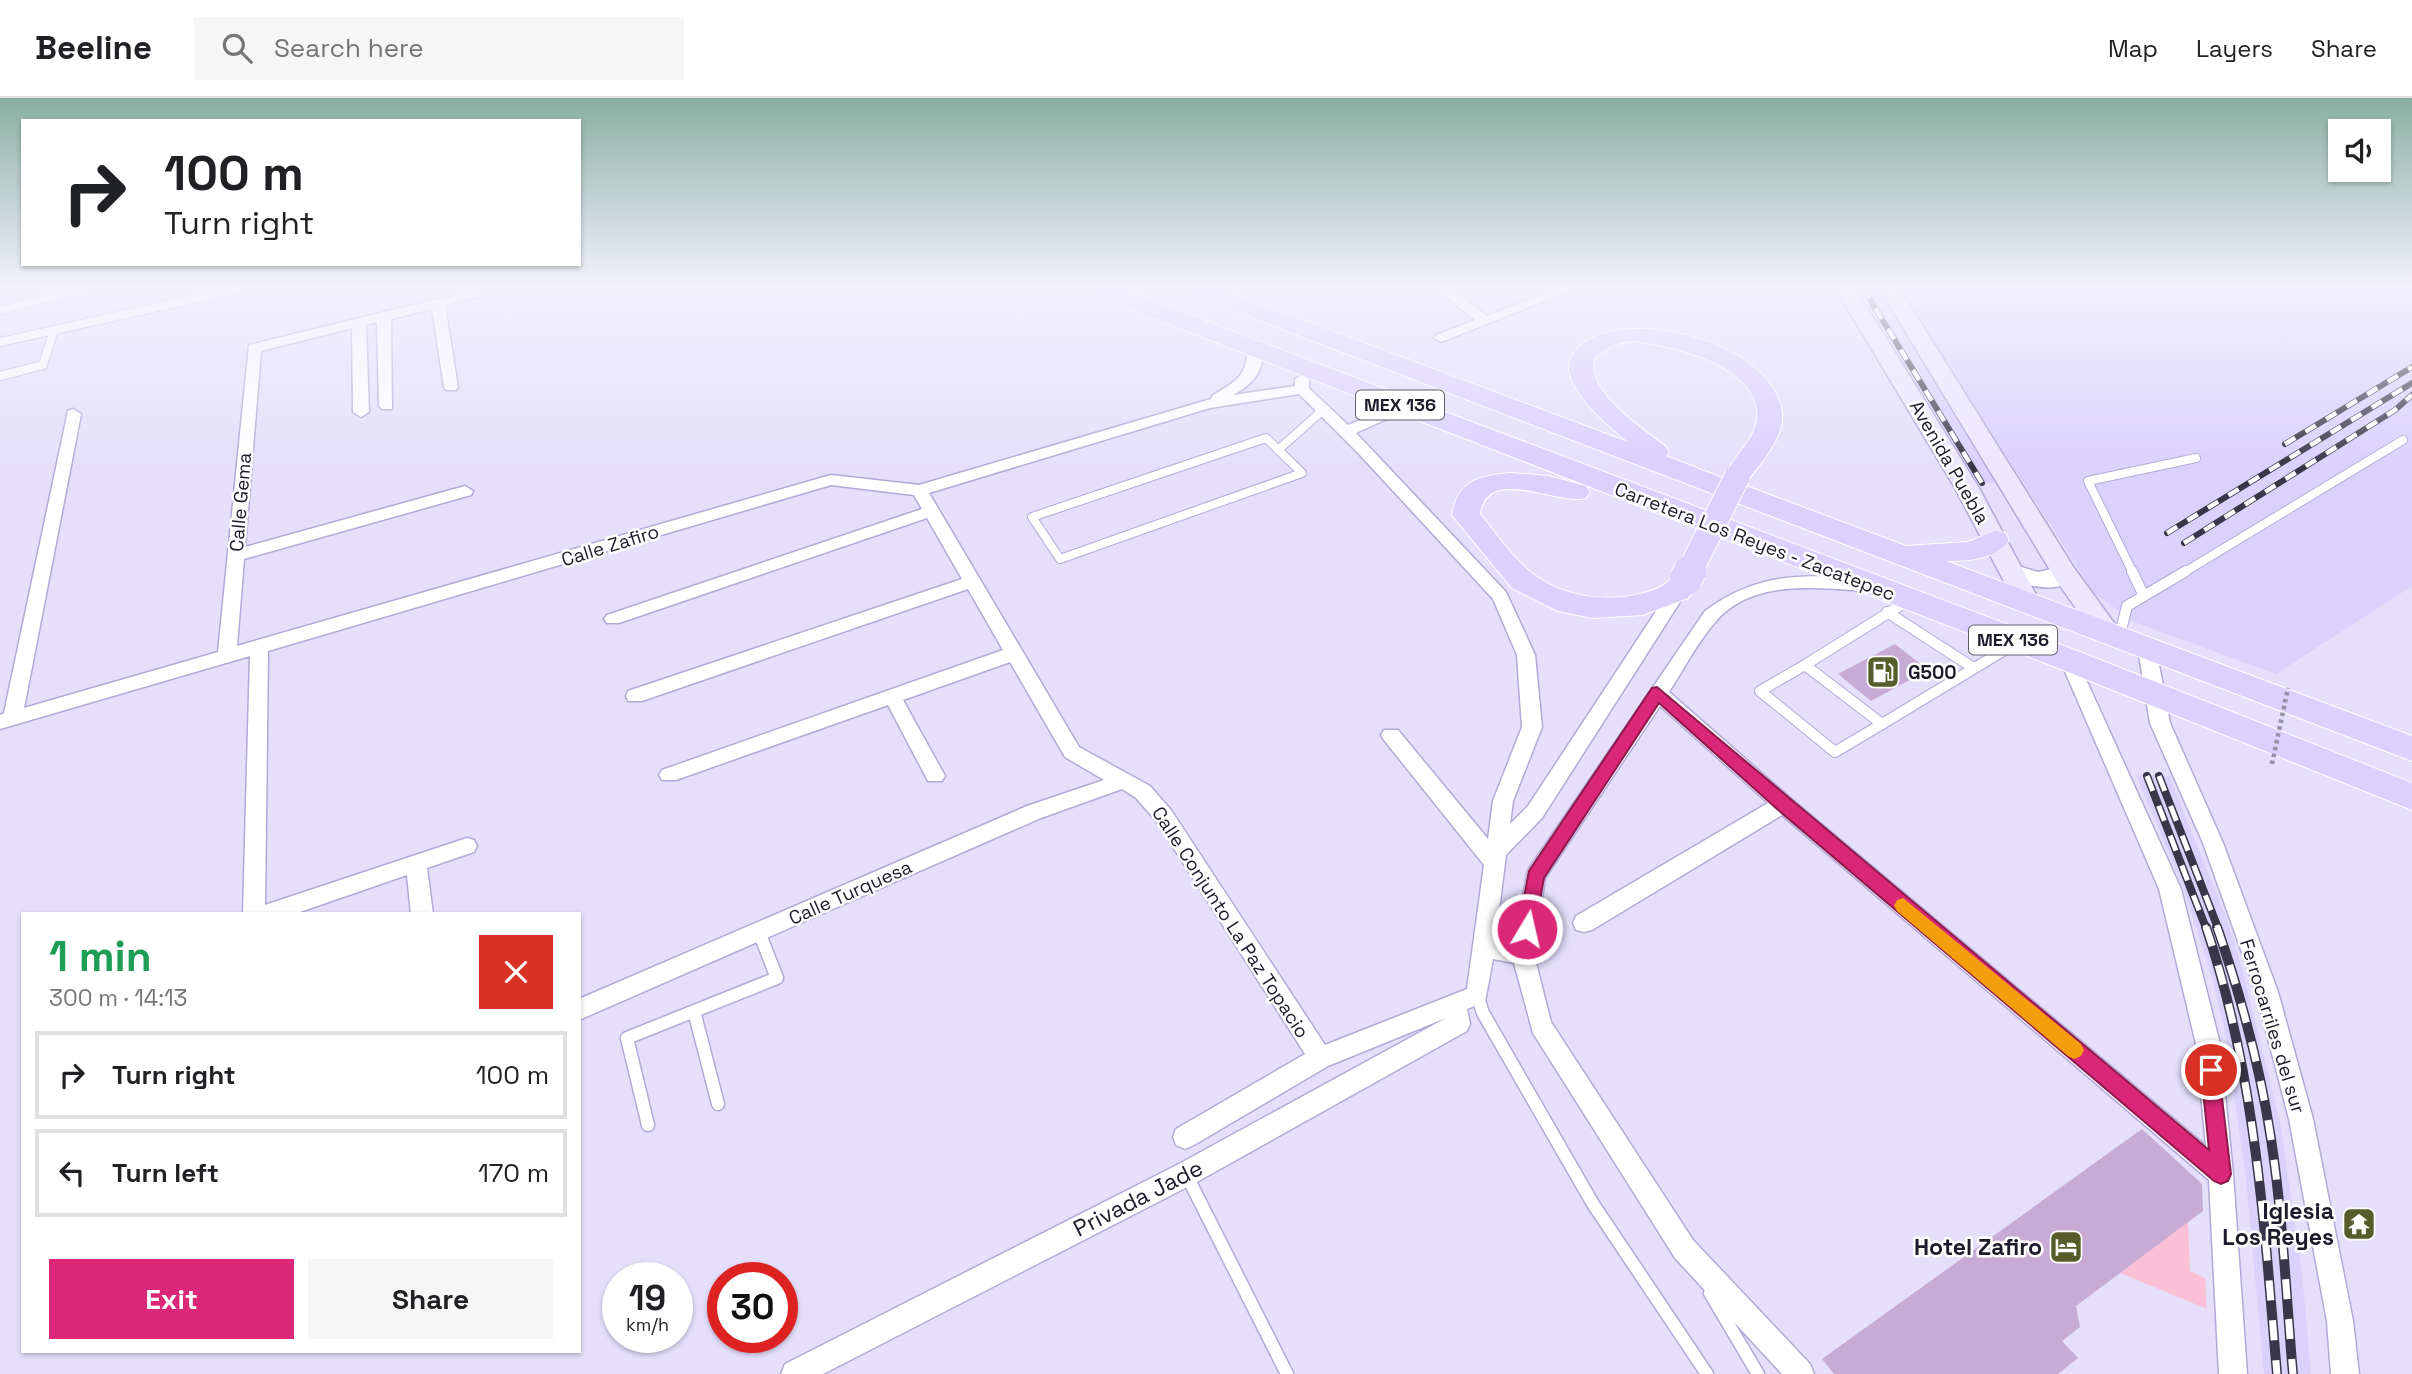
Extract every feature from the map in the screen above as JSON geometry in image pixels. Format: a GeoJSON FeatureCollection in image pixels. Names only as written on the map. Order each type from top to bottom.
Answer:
{"type":"FeatureCollection","features":[{"type":"Feature","properties":{"kind":"main road","name":"Carretera Los Reyes - Zacatepec"},"geometry":{"type":"LineString","coordinates":[[1254,348],[1303,379],[1405,407],[1872,586],[1898,606],[2019,642],[2068,660],[2412,797]]}},
{"type":"Feature","properties":{"kind":"main road","name":"Carretera Los Reyes - Zacatepec"},"geometry":{"type":"LineString","coordinates":[[1354,348],[2412,749]]}},
{"type":"Feature","properties":{"kind":"main road"},"geometry":{"type":"LineString","coordinates":[[1593,348],[1583,358],[1581,368],[1591,391],[1618,420],[1679,470]]}},
{"type":"Feature","properties":{"kind":"main road"},"geometry":{"type":"LineString","coordinates":[[1671,509],[1621,505],[1549,483],[1523,481],[1484,487],[1469,499],[1466,508],[1469,522],[1522,581],[1558,601],[1592,608],[1626,608],[1655,602],[1682,585],[1737,477],[1762,441],[1769,422],[1768,403],[1752,381],[1720,357],[1698,348]]}},
{"type":"Feature","properties":{"kind":"main road","name":"Avenida Puebla"},"geometry":{"type":"LineString","coordinates":[[1881,348],[1967,488],[2028,604]]}},
{"type":"Feature","properties":{"kind":"main road"},"geometry":{"type":"LineString","coordinates":[[1926,348],[2065,574],[2125,640]]}},
{"type":"Feature","properties":{"kind":"main road"},"geometry":{"type":"LineString","coordinates":[[1891,551],[1954,554],[1972,551],[1995,541]]}},
{"type":"Feature","properties":{"kind":"street","name":"Calle Gema"},"geometry":{"type":"LineString","coordinates":[[227,655],[256,348]]}},
{"type":"Feature","properties":{"kind":"street"},"geometry":{"type":"LineString","coordinates":[[360,348],[361,412]]}},
{"type":"Feature","properties":{"kind":"street"},"geometry":{"type":"LineString","coordinates":[[385,348],[387,406]]}},
{"type":"Feature","properties":{"kind":"street"},"geometry":{"type":"LineString","coordinates":[[445,348],[451,387]]}},
{"type":"Feature","properties":{"kind":"street","name":"Calle Zafiro"},"geometry":{"type":"LineString","coordinates":[[1208,404],[1251,376],[1256,366],[1254,348]]}},
{"type":"Feature","properties":{"kind":"street","name":"Calle Zafiro"},"geometry":{"type":"LineString","coordinates":[[7,720],[831,480],[919,490],[1208,404],[1303,379]]}},
{"type":"Feature","properties":{"kind":"street"},"geometry":{"type":"LineString","coordinates":[[1303,379],[1323,410],[1500,596],[1526,655],[1532,727],[1503,801],[1483,948],[1465,1000]]}},
{"type":"Feature","properties":{"kind":"street"},"geometry":{"type":"LineString","coordinates":[[1345,432],[1405,407]]}},
{"type":"Feature","properties":{"kind":"street"},"geometry":{"type":"LineString","coordinates":[[7,720],[74,414]]}},
{"type":"Feature","properties":{"kind":"street","name":"Calle Conjunto La Paz Topacio"},"geometry":{"type":"LineString","coordinates":[[919,490],[1072,752],[1143,792],[1164,816],[1320,1058],[1465,1000]]}},
{"type":"Feature","properties":{"kind":"street"},"geometry":{"type":"LineString","coordinates":[[236,555],[465,491]]}},
{"type":"Feature","properties":{"kind":"street"},"geometry":{"type":"LineString","coordinates":[[613,619],[932,511]]}},
{"type":"Feature","properties":{"kind":"street"},"geometry":{"type":"LineString","coordinates":[[2011,572],[2034,580],[2053,581],[2065,574]]}},
{"type":"Feature","properties":{"kind":"street"},"geometry":{"type":"LineString","coordinates":[[635,696],[971,582]]}},
{"type":"Feature","properties":{"kind":"street"},"geometry":{"type":"LineString","coordinates":[[1800,1374],[1684,1249],[1541,1026],[1523,955],[1535,876],[1711,615],[1731,597],[1754,587],[1776,583],[1872,586]]}},
{"type":"Feature","properties":{"kind":"street"},"geometry":{"type":"LineString","coordinates":[[1495,857],[1535,812],[1682,585]]}},
{"type":"Feature","properties":{"kind":"street","name":"Ferrocarriles del sur"},"geometry":{"type":"LineString","coordinates":[[2125,640],[2154,695],[2160,723],[2213,843],[2267,992],[2301,1118],[2340,1321],[2345,1374]]}},
{"type":"Feature","properties":{"kind":"street"},"geometry":{"type":"LineString","coordinates":[[254,912],[260,645]]}},
{"type":"Feature","properties":{"kind":"street"},"geometry":{"type":"LineString","coordinates":[[669,775],[1013,654]]}},
{"type":"Feature","properties":{"kind":"street"},"geometry":{"type":"LineString","coordinates":[[2068,660],[2170,889],[2208,1045],[2221,1174],[2233,1374]]}},
{"type":"Feature","properties":{"kind":"street"},"geometry":{"type":"LineString","coordinates":[[1657,692],[1783,804],[2221,1174]]}},
{"type":"Feature","properties":{"kind":"street"},"geometry":{"type":"LineString","coordinates":[[892,696],[935,776]]}},
{"type":"Feature","properties":{"kind":"street"},"geometry":{"type":"LineString","coordinates":[[1391,735],[1495,857]]}},
{"type":"Feature","properties":{"kind":"street","name":"Calle Turquesa"},"geometry":{"type":"LineString","coordinates":[[581,1009],[1034,812],[1123,781]]}},
{"type":"Feature","properties":{"kind":"street"},"geometry":{"type":"LineString","coordinates":[[1584,923],[1783,804]]}},
{"type":"Feature","properties":{"kind":"street"},"geometry":{"type":"LineString","coordinates":[[272,912],[467,846]]}},
{"type":"Feature","properties":{"kind":"street"},"geometry":{"type":"LineString","coordinates":[[416,864],[422,912]]}},
{"type":"Feature","properties":{"kind":"street"},"geometry":{"type":"LineString","coordinates":[[1483,948],[1523,955]]}},
{"type":"Feature","properties":{"kind":"street","name":"Privada Jade"},"geometry":{"type":"LineString","coordinates":[[795,1374],[1186,1174],[1459,1024],[1465,1000]]}},
{"type":"Feature","properties":{"kind":"street"},"geometry":{"type":"LineString","coordinates":[[1185,1137],[1320,1058]]}},
{"type":"Feature","properties":{"kind":"lane"},"geometry":{"type":"LineString","coordinates":[[0,376],[43,365],[48,348]]}},
{"type":"Feature","properties":{"kind":"lane"},"geometry":{"type":"LineString","coordinates":[[1278,450],[1323,410]]}},
{"type":"Feature","properties":{"kind":"lane"},"geometry":{"type":"LineString","coordinates":[[1266,438],[1278,450],[1301,473],[1060,559],[1032,517],[1266,438]]}},
{"type":"Feature","properties":{"kind":"lane"},"geometry":{"type":"LineString","coordinates":[[2125,640],[2127,606],[2403,440]]}},
{"type":"Feature","properties":{"kind":"lane"},"geometry":{"type":"LineString","coordinates":[[2144,596],[2088,481],[2196,458]]}},
{"type":"Feature","properties":{"kind":"lane"},"geometry":{"type":"LineString","coordinates":[[1972,667],[1898,606],[1760,691],[1835,752],[1972,667],[2019,642]]}},
{"type":"Feature","properties":{"kind":"lane"},"geometry":{"type":"LineString","coordinates":[[1805,665],[1882,724]]}},
{"type":"Feature","properties":{"kind":"lane"},"geometry":{"type":"LineString","coordinates":[[648,1125],[627,1038],[777,978],[759,932]]}},
{"type":"Feature","properties":{"kind":"lane"},"geometry":{"type":"LineString","coordinates":[[1465,1000],[1483,1013],[1593,1204],[1707,1374]]}},
{"type":"Feature","properties":{"kind":"lane"},"geometry":{"type":"LineString","coordinates":[[694,1011],[718,1104]]}},
{"type":"Feature","properties":{"kind":"lane"},"geometry":{"type":"LineString","coordinates":[[1186,1174],[1287,1374]]}},
{"type":"Feature","properties":{"kind":"lane"},"geometry":{"type":"LineString","coordinates":[[1684,1249],[1758,1374]]}},
{"type":"Feature","properties":{"kind":"path"},"geometry":{"type":"LineString","coordinates":[[2272,764],[2288,688]]}},
{"type":"Feature","properties":{"kind":"shaded area"},"geometry":{"type":"Polygon","coordinates":[[[1895,348],[1914,348],[1996,483],[1978,483],[1895,348]]]}},
{"type":"Feature","properties":{"kind":"shaded area"},"geometry":{"type":"Polygon","coordinates":[[[1937,348],[2412,348],[2412,586],[2276,674],[2134,622],[2094,593],[1937,348]]]}},
{"type":"Feature","properties":{"kind":"shaded area"},"geometry":{"type":"Polygon","coordinates":[[[2136,775],[2169,776],[2227,919],[2242,968],[2280,1122],[2302,1273],[2311,1374],[2264,1374],[2246,1179],[2226,1036],[2212,977],[2183,887],[2136,775]]]}},
{"type":"Feature","properties":{"kind":"shaded area"},"geometry":{"type":"Polygon","coordinates":[[[2188,1222],[2190,1271],[2205,1278],[2207,1309],[2120,1273],[2188,1222]]]}},
{"type":"Feature","properties":{"kind":"building","name":"G500"},"geometry":{"type":"Polygon","coordinates":[[[1895,644],[1928,670],[1871,701],[1838,674],[1895,644]]]}},
{"type":"Feature","properties":{"kind":"building","name":"Hotel Zafiro"},"geometry":{"type":"Polygon","coordinates":[[[2142,1129],[2202,1184],[2203,1211],[2076,1306],[2080,1327],[2062,1341],[2078,1358],[2058,1374],[1834,1374],[1822,1359],[2142,1129]]]}},
{"type":"Feature","properties":{"kind":"railway"},"geometry":{"type":"LineString","coordinates":[[1899,348],[1982,483]]}},
{"type":"Feature","properties":{"kind":"railway"},"geometry":{"type":"LineString","coordinates":[[2285,444],[2412,367]]}},
{"type":"Feature","properties":{"kind":"railway"},"geometry":{"type":"LineString","coordinates":[[2167,533],[2412,383]]}},
{"type":"Feature","properties":{"kind":"railway"},"geometry":{"type":"LineString","coordinates":[[2184,543],[2395,410],[2412,395]]}},
{"type":"Feature","properties":{"kind":"railway"},"geometry":{"type":"LineString","coordinates":[[2147,776],[2206,928]]}},
{"type":"Feature","properties":{"kind":"railway"},"geometry":{"type":"LineString","coordinates":[[2159,776],[2218,928]]}},
{"type":"Feature","properties":{"kind":"railway"},"geometry":{"type":"LineString","coordinates":[[2206,927],[2223,982],[2247,1092],[2262,1204],[2277,1374]]}},
{"type":"Feature","properties":{"kind":"railway"},"geometry":{"type":"LineString","coordinates":[[2217,927],[2249,1032],[2267,1112],[2279,1198],[2293,1374]]}},
{"type":"Feature","properties":{"kind":"slow traffic"},"geometry":{"type":"LineString","coordinates":[[1903,906],[2074,1050]]}},
{"type":"Feature","properties":{"kind":"place","name":"G500"},"geometry":{"type":"Point","coordinates":[1883,672]}},
{"type":"Feature","properties":{"kind":"place","name":"Iglesia Los Reyes"},"geometry":{"type":"Point","coordinates":[2359,1224]}},
{"type":"Feature","properties":{"kind":"place","name":"Hotel Zafiro"},"geometry":{"type":"Point","coordinates":[2066,1247]}},
{"type":"Feature","properties":{"kind":"route"},"geometry":{"type":"LineString","coordinates":[[1527,929],[1535,876],[1657,692],[1783,804],[2221,1174],[2211,1070]]}}]}
